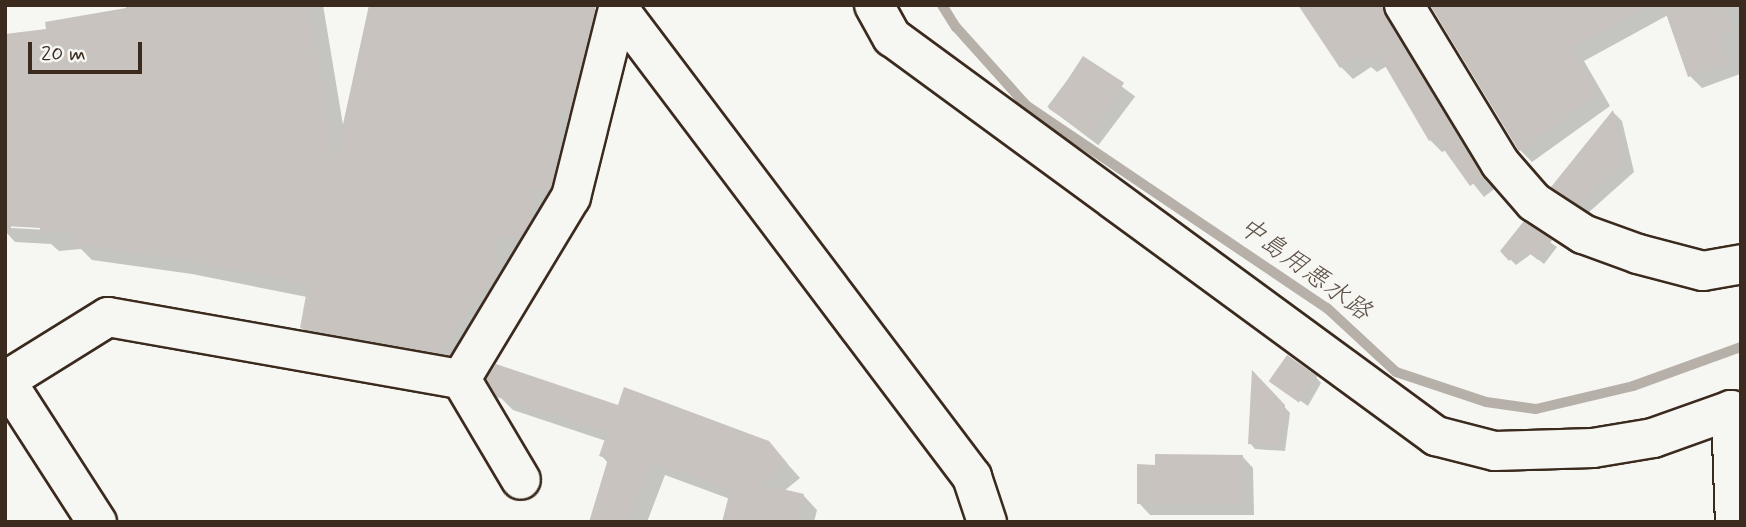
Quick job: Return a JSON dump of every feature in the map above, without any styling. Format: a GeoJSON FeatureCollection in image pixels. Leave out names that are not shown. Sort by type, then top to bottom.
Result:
{"type":"FeatureCollection","features":[{"type":"Feature","properties":{"kind":"street"},"geometry":{"type":"LineString","coordinates":[[874,5],[892,37],[1436,436],[1495,452],[1592,448],[1653,438],[1736,407],[1735,522]]}},
{"type":"Feature","properties":{"kind":"street"},"geometry":{"type":"LineString","coordinates":[[1404,5],[1500,163],[1534,202],[1583,234],[1638,254],[1703,271],[1741,264]]}},
{"type":"Feature","properties":{"kind":"street"},"geometry":{"type":"LineString","coordinates":[[461,379],[571,197],[618,7]]}},
{"type":"Feature","properties":{"kind":"street"},"geometry":{"type":"LineString","coordinates":[[618,7],[972,477],[987,522]]}},
{"type":"Feature","properties":{"kind":"street"},"geometry":{"type":"LineString","coordinates":[[97,522],[6,381],[108,317],[461,379],[521,480]]}},
{"type":"Feature","properties":{"kind":"building"},"geometry":{"type":"Polygon","coordinates":[[[126,5],[310,5],[335,161],[369,5],[596,5],[570,111],[560,110],[558,159],[551,189],[533,190],[532,219],[521,238],[498,236],[496,275],[439,353],[300,328],[308,284],[174,258],[73,244],[72,231],[40,235],[40,228],[5,226],[5,34],[46,29],[45,22],[126,8],[126,5]]]}},
{"type":"Feature","properties":{"kind":"building"},"geometry":{"type":"Polygon","coordinates":[[[1298,5],[1382,5],[1385,16],[1483,177],[1470,186],[1435,137],[1429,141],[1377,52],[1363,61],[1359,55],[1340,68],[1298,5]]]}},
{"type":"Feature","properties":{"kind":"building"},"geometry":{"type":"Polygon","coordinates":[[[1430,5],[1651,5],[1573,48],[1599,93],[1519,151],[1430,5]]]}},
{"type":"Feature","properties":{"kind":"building"},"geometry":{"type":"Polygon","coordinates":[[[1663,5],[1723,5],[1732,30],[1719,35],[1729,62],[1688,77],[1663,5]]]}},
{"type":"Feature","properties":{"kind":"building"},"geometry":{"type":"Polygon","coordinates":[[[1083,56],[1124,83],[1090,136],[1049,109],[1083,56]]]}},
{"type":"Feature","properties":{"kind":"building"},"geometry":{"type":"Polygon","coordinates":[[[1613,110],[1625,163],[1578,205],[1551,187],[1613,110]]]}},
{"type":"Feature","properties":{"kind":"building"},"geometry":{"type":"Polygon","coordinates":[[[1524,221],[1552,240],[1538,260],[1524,249],[1509,261],[1500,251],[1524,221]]]}},
{"type":"Feature","properties":{"kind":"building"},"geometry":{"type":"Polygon","coordinates":[[[1287,355],[1317,376],[1299,402],[1269,381],[1287,355]]]}},
{"type":"Feature","properties":{"kind":"building"},"geometry":{"type":"Polygon","coordinates":[[[496,364],[618,405],[624,387],[769,441],[787,463],[761,484],[804,494],[797,522],[722,522],[730,491],[651,462],[628,522],[589,522],[608,459],[599,456],[607,433],[497,397],[486,379],[496,364]]]}},
{"type":"Feature","properties":{"kind":"building"},"geometry":{"type":"Polygon","coordinates":[[[1252,370],[1285,405],[1280,446],[1248,444],[1252,370]]]}},
{"type":"Feature","properties":{"kind":"building"},"geometry":{"type":"Polygon","coordinates":[[[1155,454],[1243,455],[1243,504],[1137,504],[1137,464],[1155,465],[1155,454]]]}},
{"type":"Feature","properties":{"kind":"waterway","name":"中島用悪水路"},"geometry":{"type":"LineString","coordinates":[[942,5],[956,27],[1027,106],[1327,308],[1396,372],[1486,402],[1536,409],[1633,386],[1741,347]]}}]}
